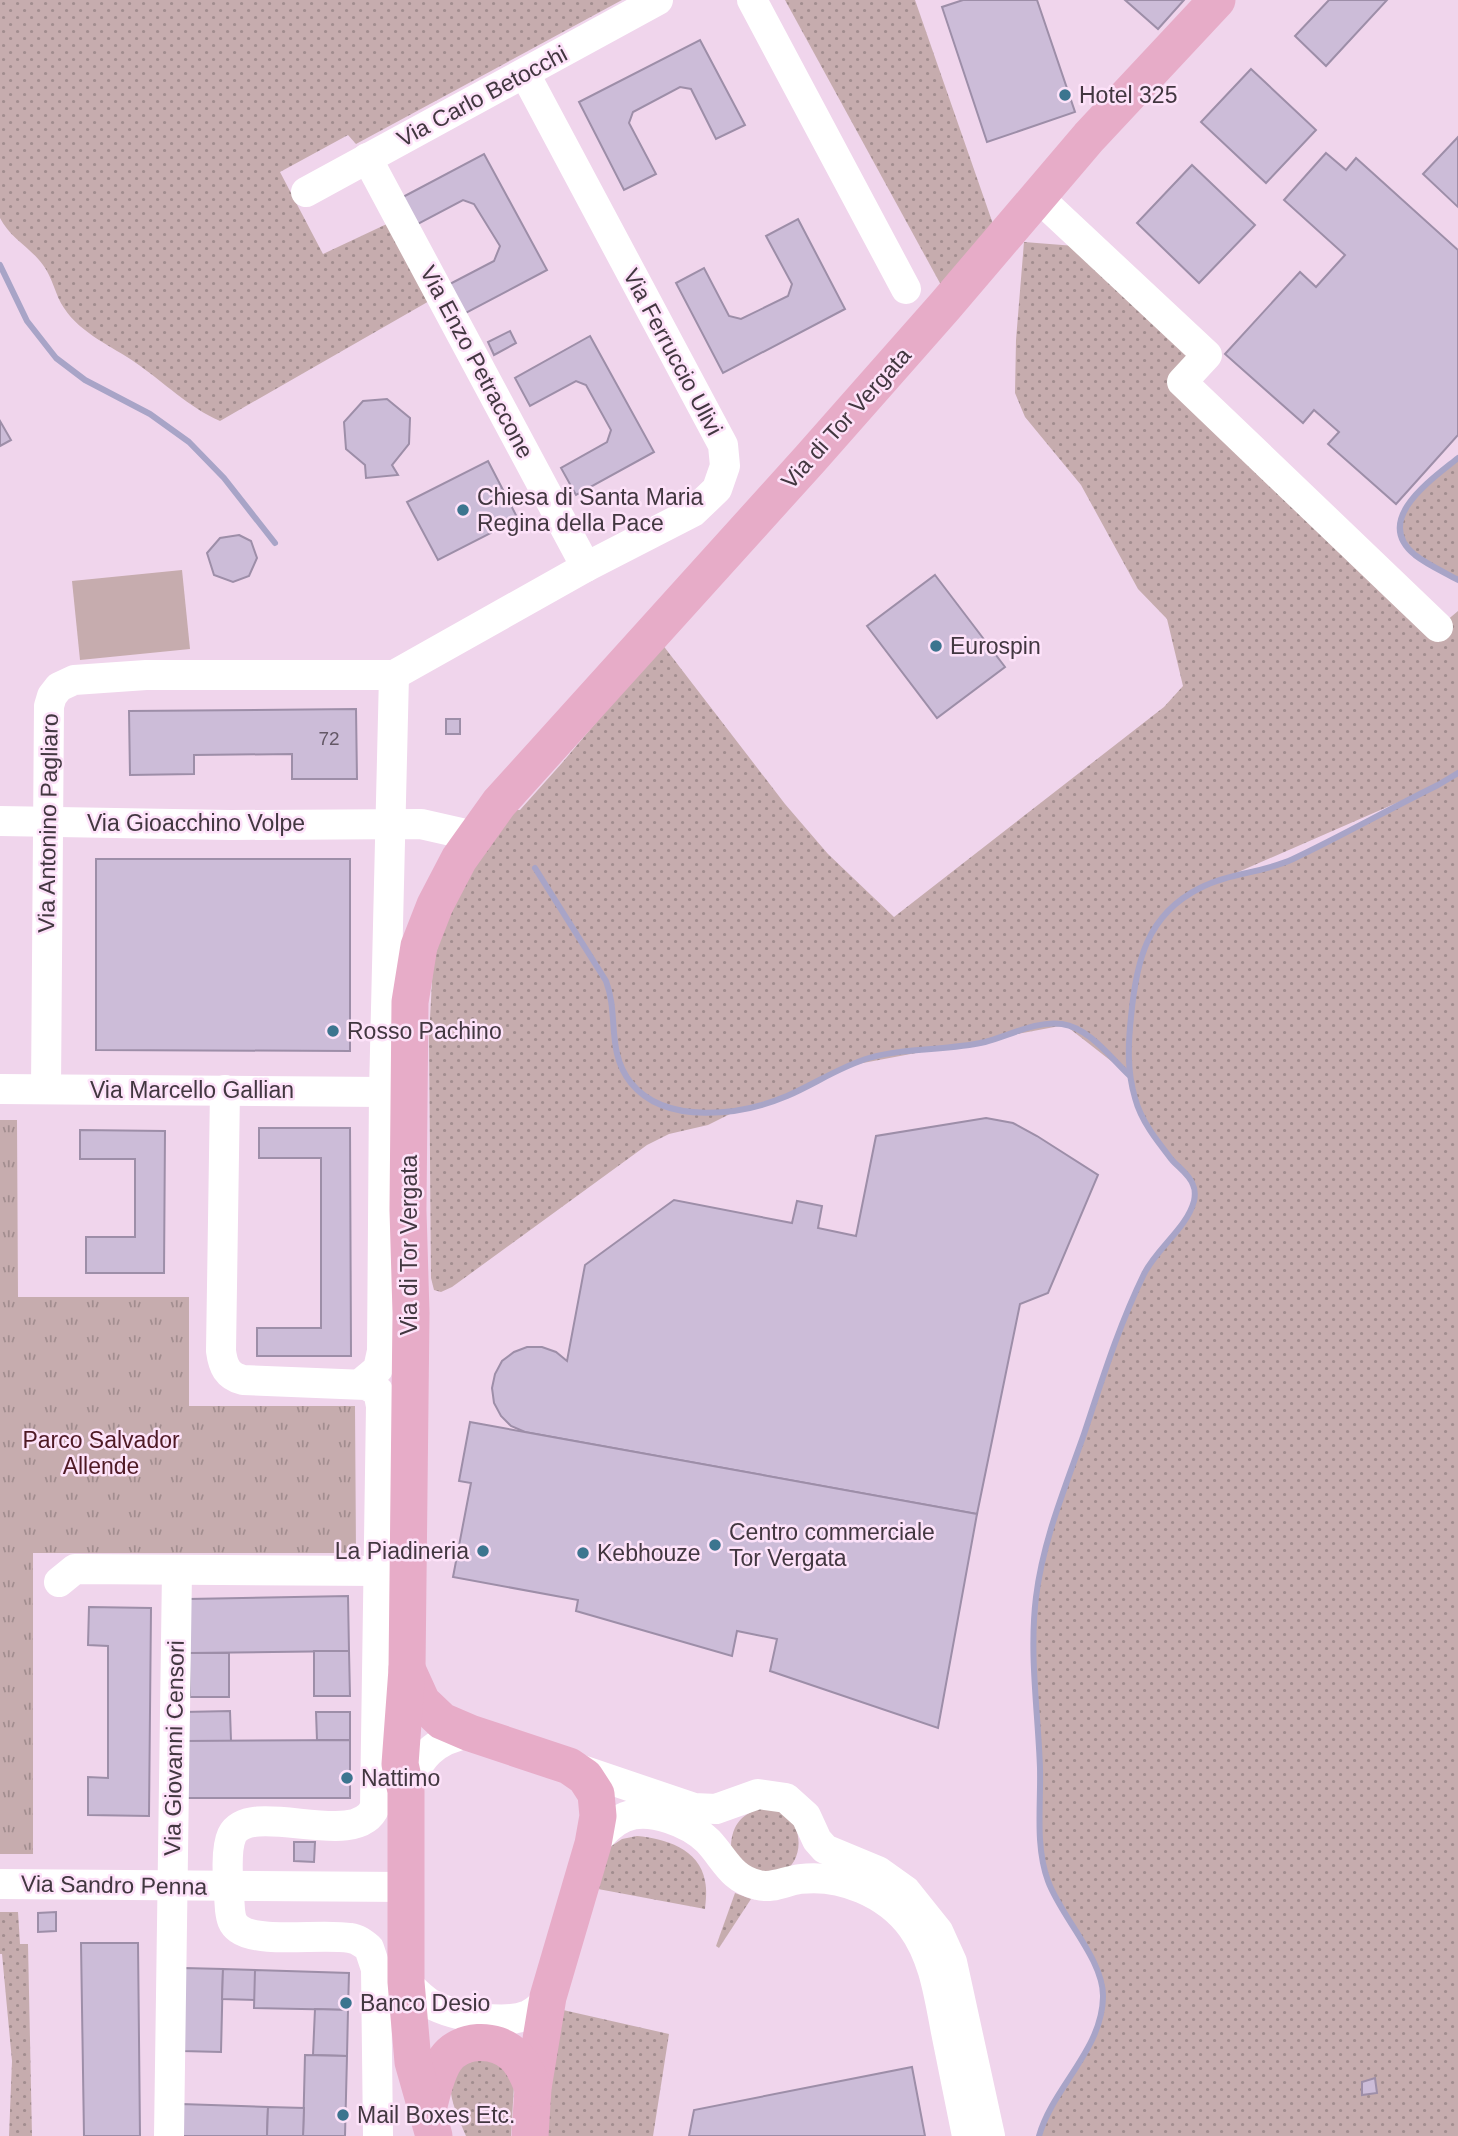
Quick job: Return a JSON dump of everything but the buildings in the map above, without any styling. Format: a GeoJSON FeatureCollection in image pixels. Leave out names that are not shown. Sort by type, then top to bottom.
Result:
{"type":"FeatureCollection","features":[{"type":"Feature","properties":{"kind":"main road","name":"Via di Tor Vergata"},"geometry":{"type":"LineString","coordinates":[[430,2124],[413,2062],[406,1982],[407,1791],[400,1764],[407,1669],[382,1401],[411,1313],[408,1210],[410,1002],[414,966],[423,932],[443,888],[474,836],[499,803],[810,458],[1089,137],[1217,0]]}},
{"type":"Feature","properties":{"kind":"main road","name":"Via di Tor Vergata"},"geometry":{"type":"LineString","coordinates":[[407,1669],[417,1694],[428,1709],[442,1721],[569,1766],[590,1783],[596,1794],[598,1816],[593,1844],[548,1997],[533,2088],[530,2136]]}},
{"type":"Feature","properties":{"kind":"main road"},"geometry":{"type":"LineString","coordinates":[[430,2124],[445,2060],[455,2050],[469,2044],[489,2043],[505,2048],[520,2061],[533,2088]]}},
{"type":"Feature","properties":{"kind":"street","name":"Via Carlo Betocchi"},"geometry":{"type":"LineString","coordinates":[[306,192],[658,0]]}},
{"type":"Feature","properties":{"kind":"street"},"geometry":{"type":"LineString","coordinates":[[752,0],[906,289]]}},
{"type":"Feature","properties":{"kind":"street","name":"Via Ferruccio Ulivi"},"geometry":{"type":"LineString","coordinates":[[394,675],[586,566],[693,512],[717,489],[724,466],[723,445],[525,74]]}},
{"type":"Feature","properties":{"kind":"street","name":"Via Enzo Petraccone"},"geometry":{"type":"LineString","coordinates":[[367,158],[586,566]]}},
{"type":"Feature","properties":{"kind":"street"},"geometry":{"type":"LineString","coordinates":[[1038,197],[1207,355],[1182,382],[1438,627]]}},
{"type":"Feature","properties":{"kind":"street","name":"Via Antonino Pagliaro"},"geometry":{"type":"LineString","coordinates":[[46,1089],[48,706],[55,691],[74,680],[146,675],[394,675]]}},
{"type":"Feature","properties":{"kind":"street","name":"Via di Tor Vergata"},"geometry":{"type":"LineString","coordinates":[[362,1822],[373,1812],[376,1797],[382,1401],[379,1369],[382,1352],[384,1092],[394,675]]}},
{"type":"Feature","properties":{"kind":"street","name":"Via Gioacchino Volpe"},"geometry":{"type":"LineString","coordinates":[[0,821],[231,825],[392,823]]}},
{"type":"Feature","properties":{"kind":"street"},"geometry":{"type":"LineString","coordinates":[[392,823],[421,824],[474,836]]}},
{"type":"Feature","properties":{"kind":"street","name":"Via Marcello Gallian"},"geometry":{"type":"LineString","coordinates":[[0,1089],[384,1092]]}},
{"type":"Feature","properties":{"kind":"street"},"geometry":{"type":"LineString","coordinates":[[225,1090],[222,1362],[231,1376],[243,1380],[382,1401]]}},
{"type":"Feature","properties":{"kind":"street"},"geometry":{"type":"LineString","coordinates":[[59,1582],[75,1569],[380,1571]]}},
{"type":"Feature","properties":{"kind":"street","name":"Via Giovanni Censori"},"geometry":{"type":"LineString","coordinates":[[169,2136],[177,1571]]}},
{"type":"Feature","properties":{"kind":"street","name":"Via di Tor Vergata"},"geometry":{"type":"LineString","coordinates":[[407,1791],[414,1770],[433,1748],[457,1736],[470,1733]]}},
{"type":"Feature","properties":{"kind":"street"},"geometry":{"type":"LineString","coordinates":[[569,1766],[701,1809],[723,1807],[758,1794],[786,1798],[800,1809],[815,1832],[818,1842],[825,1849],[869,1867],[896,1884],[914,1900],[938,1931],[955,1972],[990,2136]]}},
{"type":"Feature","properties":{"kind":"street"},"geometry":{"type":"LineString","coordinates":[[593,1844],[612,1824],[623,1818],[656,1816],[687,1826],[702,1836],[714,1847],[723,1863],[745,1880],[766,1886],[789,1880],[824,1878],[851,1884],[884,1901],[902,1915],[928,1954],[935,1976],[967,2136]]}},
{"type":"Feature","properties":{"kind":"street","name":"Via Sandro Penna"},"geometry":{"type":"LineString","coordinates":[[362,1822],[344,1825],[245,1823],[237,1828],[229,1844],[229,1886],[232,1920],[235,1926],[245,1933],[264,1936],[351,1938],[363,1943],[372,1953],[376,1969],[378,2136]]}},
{"type":"Feature","properties":{"kind":"street"},"geometry":{"type":"LineString","coordinates":[[789,1880],[805,1866],[814,1845],[815,1832]]}},
{"type":"Feature","properties":{"kind":"street","name":"Via Sandro Penna"},"geometry":{"type":"LineString","coordinates":[[0,1884],[406,1887]]}},
{"type":"Feature","properties":{"kind":"street"},"geometry":{"type":"LineString","coordinates":[[406,1982],[434,2006],[492,2019],[506,2020],[528,2015],[539,2009],[548,1997]]}},
{"type":"Feature","properties":{"kind":"green space"},"geometry":{"type":"Polygon","coordinates":[[[0,0],[622,0],[356,144],[348,135],[280,172],[323,254],[391,222],[431,300],[220,421],[187,402],[136,363],[79,325],[61,303],[43,265],[9,231],[0,218],[0,0]]]}},
{"type":"Feature","properties":{"kind":"green space"},"geometry":{"type":"Polygon","coordinates":[[[785,0],[915,0],[993,224],[941,285],[785,0]]]}},
{"type":"Feature","properties":{"kind":"green space"},"geometry":{"type":"Polygon","coordinates":[[[1024,242],[1075,246],[1207,355],[1183,381],[1439,627],[1458,611],[1458,771],[1454,775],[1458,773],[1458,2136],[1039,2136],[1050,2108],[1095,2032],[1104,1997],[1102,1982],[1094,1963],[1057,1901],[1042,1861],[1040,1763],[1033,1653],[1038,1584],[1055,1516],[1121,1328],[1146,1269],[1159,1249],[1187,1218],[1195,1195],[1193,1183],[1166,1152],[1143,1119],[1129,1075],[1065,1025],[847,1066],[788,1095],[742,1108],[708,1125],[669,1134],[647,1145],[452,1287],[441,1292],[434,1290],[431,1278],[429,1038],[433,962],[444,927],[471,873],[512,810],[520,810],[662,644],[785,804],[828,854],[894,917],[1164,707],[1183,686],[1167,619],[1138,589],[1081,485],[1025,417],[1015,393],[1016,340],[1024,242]],[[1440,784],[1220,880],[1258,872],[1293,859],[1440,784]]]}},
{"type":"Feature","properties":{"kind":"green space"},"geometry":{"type":"Polygon","coordinates":[[[1458,458],[1458,580],[1415,555],[1403,542],[1400,528],[1410,502],[1421,489],[1458,458]]]}},
{"type":"Feature","properties":{"kind":"green space"},"geometry":{"type":"Polygon","coordinates":[[[182,570],[190,649],[80,660],[72,581],[182,570]]]}},
{"type":"Feature","properties":{"kind":"green space","name":"Parco Salvador Allende"},"geometry":{"type":"Polygon","coordinates":[[[0,1120],[17,1120],[18,1297],[189,1297],[189,1406],[355,1406],[356,1553],[33,1553],[33,1854],[0,1854],[0,1120]]]}},
{"type":"Feature","properties":{"kind":"green space"},"geometry":{"type":"Polygon","coordinates":[[[764,1808],[786,1815],[792,1821],[798,1837],[794,1862],[778,1874],[747,1872],[731,1846],[736,1825],[740,1820],[764,1808]]]}},
{"type":"Feature","properties":{"kind":"green space"},"geometry":{"type":"Polygon","coordinates":[[[637,1836],[658,1839],[679,1847],[696,1861],[705,1881],[705,1909],[598,1889],[610,1847],[622,1839],[637,1836]]]}},
{"type":"Feature","properties":{"kind":"green space"},"geometry":{"type":"Polygon","coordinates":[[[735,1893],[751,1899],[719,1948],[716,1946],[735,1893]]]}},
{"type":"Feature","properties":{"kind":"green space"},"geometry":{"type":"Polygon","coordinates":[[[0,1912],[18,1912],[20,1944],[28,1944],[32,2136],[9,2136],[12,2061],[0,1954],[0,1912]]]}},
{"type":"Feature","properties":{"kind":"green space"},"geometry":{"type":"Polygon","coordinates":[[[563,2010],[669,2034],[653,2136],[541,2136],[563,2010]]]}},
{"type":"Feature","properties":{"kind":"green space"},"geometry":{"type":"Polygon","coordinates":[[[487,2058],[505,2067],[514,2085],[511,2136],[466,2136],[455,2110],[451,2087],[453,2077],[470,2062],[487,2058]]]}},
{"type":"Feature","properties":{"kind":"waterway"},"geometry":{"type":"LineString","coordinates":[[0,265],[27,321],[56,358],[85,380],[150,414],[189,442],[224,478],[275,543]]}},
{"type":"Feature","properties":{"kind":"waterway"},"geometry":{"type":"LineString","coordinates":[[1458,458],[1421,489],[1410,502],[1400,528],[1403,542],[1415,555],[1458,580]]}},
{"type":"Feature","properties":{"kind":"waterway"},"geometry":{"type":"LineString","coordinates":[[1039,2136],[1055,2101],[1095,2034],[1103,1997],[1097,1968],[1054,1895],[1041,1854],[1040,1768],[1033,1640],[1039,1576],[1056,1514],[1127,1313],[1144,1274],[1185,1220],[1195,1197],[1189,1178],[1145,1123],[1132,1088],[1129,1038],[1133,997],[1141,960],[1147,942],[1167,912],[1200,888],[1293,859],[1458,773]]}},
{"type":"Feature","properties":{"kind":"waterway"},"geometry":{"type":"LineString","coordinates":[[535,868],[606,981],[618,1059],[623,1071],[646,1097],[664,1106],[705,1113],[749,1108],[787,1096],[869,1058],[898,1052],[971,1045],[1033,1026],[1053,1023],[1072,1027],[1090,1037],[1129,1075]]}},
{"type":"Feature","properties":{"kind":"place","name":"Hotel 325"},"geometry":{"type":"Point","coordinates":[1065,95]}},
{"type":"Feature","properties":{"kind":"place","name":"Chiesa di Santa Maria Regina della Pace"},"geometry":{"type":"Point","coordinates":[463,510]}},
{"type":"Feature","properties":{"kind":"place","name":"Eurospin"},"geometry":{"type":"Point","coordinates":[936,646]}},
{"type":"Feature","properties":{"kind":"place","name":"Rosso Pachino"},"geometry":{"type":"Point","coordinates":[333,1031]}},
{"type":"Feature","properties":{"kind":"place","name":"Centro commerciale Tor Vergata"},"geometry":{"type":"Point","coordinates":[715,1545]}},
{"type":"Feature","properties":{"kind":"place","name":"La Piadineria"},"geometry":{"type":"Point","coordinates":[483,1551]}},
{"type":"Feature","properties":{"kind":"place","name":"Kebhouze"},"geometry":{"type":"Point","coordinates":[583,1553]}},
{"type":"Feature","properties":{"kind":"place","name":"Nattimo"},"geometry":{"type":"Point","coordinates":[347,1778]}},
{"type":"Feature","properties":{"kind":"place","name":"Banco Desio"},"geometry":{"type":"Point","coordinates":[346,2003]}},
{"type":"Feature","properties":{"kind":"place","name":"Mail Boxes Etc."},"geometry":{"type":"Point","coordinates":[343,2115]}}]}
